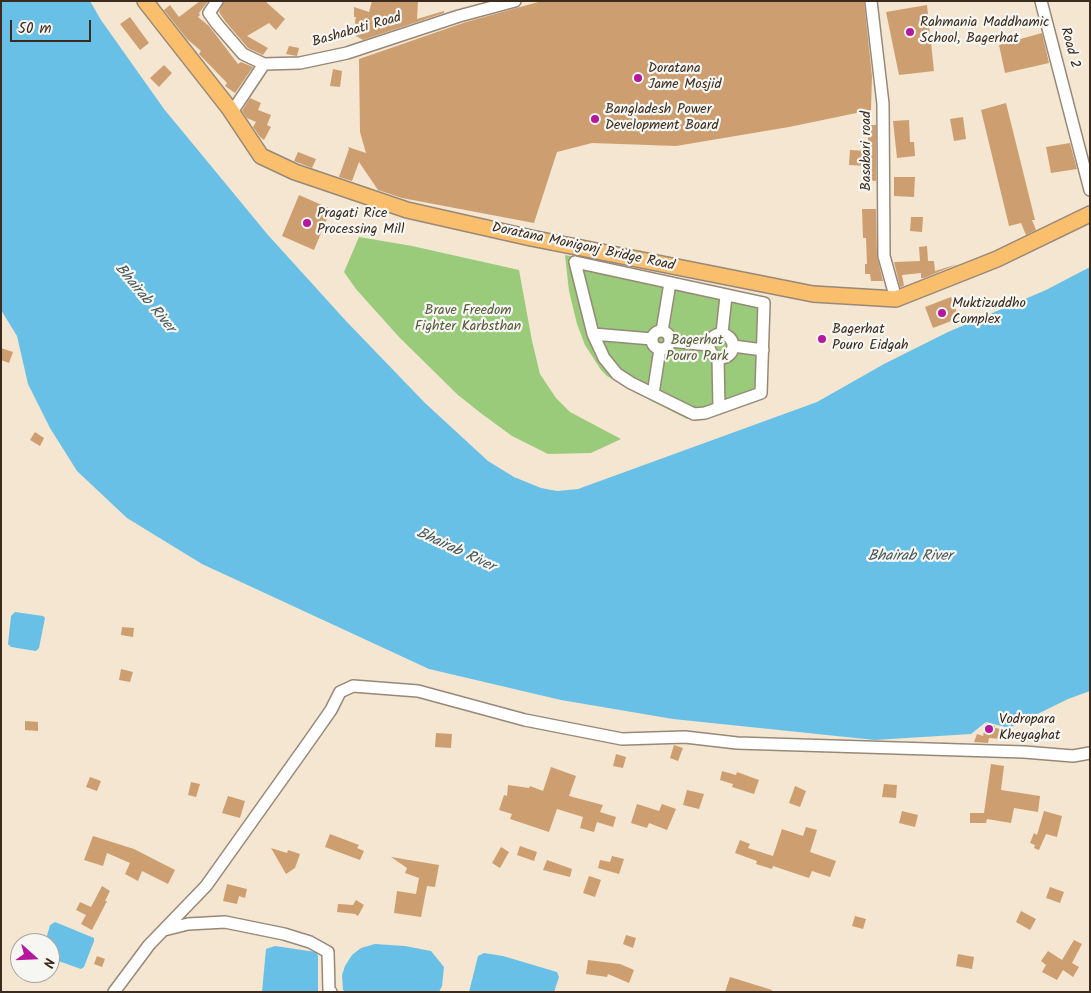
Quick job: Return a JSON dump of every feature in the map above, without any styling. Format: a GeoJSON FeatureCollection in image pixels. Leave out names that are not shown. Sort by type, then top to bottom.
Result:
{"type":"FeatureCollection","features":[{"type":"Feature","properties":{"kind":"main road","name":"Doratana Monigonj Bridge Road"},"geometry":{"type":"LineString","coordinates":[[145,1],[232,112],[261,156],[295,172],[407,210],[531,238],[813,294],[896,299],[997,259],[1090,214]]}},
{"type":"Feature","properties":{"kind":"street","name":"Bashabati Road"},"geometry":{"type":"LineString","coordinates":[[217,1],[210,13],[217,24],[243,54],[264,64],[300,63],[347,53],[459,16],[515,1]]}},
{"type":"Feature","properties":{"kind":"street","name":"Basabari road"},"geometry":{"type":"LineString","coordinates":[[871,1],[883,104],[884,256],[896,299]]}},
{"type":"Feature","properties":{"kind":"street","name":"Road 2"},"geometry":{"type":"LineString","coordinates":[[1041,1],[1090,190]]}},
{"type":"Feature","properties":{"kind":"street"},"geometry":{"type":"LineString","coordinates":[[232,112],[264,64]]}},
{"type":"Feature","properties":{"kind":"street"},"geometry":{"type":"LineString","coordinates":[[575,262],[670,283],[764,303],[761,393],[719,408],[694,414],[617,374],[604,358],[593,334],[575,262]]}},
{"type":"Feature","properties":{"kind":"street"},"geometry":{"type":"LineString","coordinates":[[662,331],[670,283]]}},
{"type":"Feature","properties":{"kind":"street"},"geometry":{"type":"LineString","coordinates":[[722,333],[726,296]]}},
{"type":"Feature","properties":{"kind":"street"},"geometry":{"type":"LineString","coordinates":[[662,331],[669,334],[670,341],[667,347],[660,349],[654,346],[652,339],[656,332],[662,331]]}},
{"type":"Feature","properties":{"kind":"street"},"geometry":{"type":"LineString","coordinates":[[722,333],[731,338],[733,346],[730,354],[718,358],[711,353],[708,345],[712,337],[722,333]]}},
{"type":"Feature","properties":{"kind":"street"},"geometry":{"type":"LineString","coordinates":[[593,334],[652,339]]}},
{"type":"Feature","properties":{"kind":"street"},"geometry":{"type":"LineString","coordinates":[[670,341],[708,345]]}},
{"type":"Feature","properties":{"kind":"street"},"geometry":{"type":"LineString","coordinates":[[733,346],[763,350]]}},
{"type":"Feature","properties":{"kind":"street"},"geometry":{"type":"LineString","coordinates":[[653,394],[660,349]]}},
{"type":"Feature","properties":{"kind":"street"},"geometry":{"type":"LineString","coordinates":[[718,358],[719,408]]}},
{"type":"Feature","properties":{"kind":"street"},"geometry":{"type":"LineString","coordinates":[[114,992],[149,945],[206,886],[310,740],[340,692],[353,686],[418,691],[472,704],[525,720],[622,739],[685,737],[737,743],[1014,751],[1073,756],[1090,753]]}},
{"type":"Feature","properties":{"kind":"street"},"geometry":{"type":"LineString","coordinates":[[163,930],[188,924],[225,922],[284,934],[310,942],[328,952],[329,991],[331,992]]}},
{"type":"Feature","properties":{"kind":"green space","name":"Brave Freedom Fighter Karbsthan"},"geometry":{"type":"Polygon","coordinates":[[[359,237],[412,246],[519,270],[540,374],[556,398],[570,412],[621,439],[591,453],[548,454],[512,436],[482,414],[458,395],[399,337],[356,289],[344,272],[359,237]]]}},
{"type":"Feature","properties":{"kind":"green space","name":"Bagerhat Pouro Park"},"geometry":{"type":"Polygon","coordinates":[[[565,255],[769,298],[765,395],[687,419],[607,376],[585,345],[577,324],[569,291],[565,255]]]}},
{"type":"Feature","properties":{"kind":"water","name":"Bhairab River"},"geometry":{"type":"Polygon","coordinates":[[[1,1],[90,1],[101,20],[164,109],[268,235],[346,321],[425,403],[488,461],[514,477],[541,488],[557,491],[578,489],[817,402],[884,364],[948,332],[1046,290],[1090,267],[1090,691],[1068,699],[1009,728],[986,722],[971,734],[875,740],[673,719],[561,700],[429,669],[202,564],[127,518],[77,471],[50,428],[28,384],[17,336],[1,310],[1,1]]]}},
{"type":"Feature","properties":{"kind":"water"},"geometry":{"type":"Polygon","coordinates":[[[15,612],[43,616],[45,618],[39,648],[36,651],[11,647],[8,644],[11,616],[15,612]]]}},
{"type":"Feature","properties":{"kind":"water"},"geometry":{"type":"Polygon","coordinates":[[[55,922],[94,938],[84,967],[81,969],[60,962],[60,933],[48,933],[50,925],[55,922]]]}},
{"type":"Feature","properties":{"kind":"water"},"geometry":{"type":"Polygon","coordinates":[[[375,944],[405,946],[431,951],[444,967],[442,986],[439,992],[346,992],[343,990],[342,975],[352,955],[361,948],[375,944]]]}},
{"type":"Feature","properties":{"kind":"water"},"geometry":{"type":"Polygon","coordinates":[[[275,946],[316,952],[318,956],[318,992],[262,992],[266,949],[275,946]]]}},
{"type":"Feature","properties":{"kind":"water"},"geometry":{"type":"Polygon","coordinates":[[[484,953],[503,956],[557,972],[559,977],[554,992],[469,992],[478,956],[484,953]]]}},
{"type":"Feature","properties":{"kind":"building"},"geometry":{"type":"Polygon","coordinates":[[[200,1],[208,1],[198,17],[209,26],[238,64],[241,62],[253,67],[235,93],[225,86],[227,83],[199,54],[201,51],[187,39],[164,10],[170,5],[179,17],[200,1]]]}},
{"type":"Feature","properties":{"kind":"building"},"geometry":{"type":"Polygon","coordinates":[[[224,1],[265,1],[285,19],[276,30],[269,23],[247,36],[268,48],[263,55],[248,48],[225,21],[219,12],[224,1]]]}},
{"type":"Feature","properties":{"kind":"building"},"geometry":{"type":"Polygon","coordinates":[[[372,1],[418,1],[417,19],[444,11],[444,13],[363,40],[356,36],[354,7],[369,12],[372,1]]]}},
{"type":"Feature","properties":{"kind":"building","name":"Bangladesh Power Development Board"},"geometry":{"type":"Polygon","coordinates":[[[542,1],[864,1],[872,76],[871,110],[789,127],[676,146],[592,143],[557,152],[534,223],[402,198],[378,190],[359,162],[352,181],[339,177],[349,149],[348,147],[366,153],[360,132],[359,59],[466,22],[542,1]]]}},
{"type":"Feature","properties":{"kind":"building"},"geometry":{"type":"Polygon","coordinates":[[[927,5],[934,71],[899,75],[886,12],[927,5]]]}},
{"type":"Feature","properties":{"kind":"building"},"geometry":{"type":"Polygon","coordinates":[[[130,17],[149,43],[140,50],[120,24],[130,17]]]}},
{"type":"Feature","properties":{"kind":"building"},"geometry":{"type":"Polygon","coordinates":[[[1042,33],[1049,63],[1005,73],[999,45],[1042,33]]]}},
{"type":"Feature","properties":{"kind":"building"},"geometry":{"type":"Polygon","coordinates":[[[289,46],[299,48],[297,56],[286,54],[289,46]]]}},
{"type":"Feature","properties":{"kind":"building"},"geometry":{"type":"Polygon","coordinates":[[[164,65],[172,73],[159,87],[150,78],[164,65]]]}},
{"type":"Feature","properties":{"kind":"building"},"geometry":{"type":"Polygon","coordinates":[[[333,69],[342,71],[340,87],[330,86],[333,69]]]}},
{"type":"Feature","properties":{"kind":"building"},"geometry":{"type":"Polygon","coordinates":[[[250,98],[261,103],[258,110],[271,115],[267,125],[271,127],[264,140],[253,127],[256,122],[247,118],[242,111],[250,98]]]}},
{"type":"Feature","properties":{"kind":"building"},"geometry":{"type":"Polygon","coordinates":[[[1006,103],[1035,220],[1032,220],[1036,230],[1026,235],[1021,223],[1009,226],[981,110],[1006,103]]]}},
{"type":"Feature","properties":{"kind":"building"},"geometry":{"type":"Polygon","coordinates":[[[963,117],[966,139],[954,141],[950,119],[963,117]]]}},
{"type":"Feature","properties":{"kind":"building"},"geometry":{"type":"Polygon","coordinates":[[[909,120],[910,142],[914,142],[915,156],[897,158],[893,121],[909,120]]]}},
{"type":"Feature","properties":{"kind":"building"},"geometry":{"type":"Polygon","coordinates":[[[868,125],[876,125],[876,181],[864,180],[865,166],[849,165],[850,150],[868,151],[868,125]]]}},
{"type":"Feature","properties":{"kind":"building"},"geometry":{"type":"Polygon","coordinates":[[[1070,143],[1077,169],[1051,173],[1046,147],[1070,143]]]}},
{"type":"Feature","properties":{"kind":"building"},"geometry":{"type":"Polygon","coordinates":[[[298,152],[316,159],[312,168],[294,161],[298,152]]]}},
{"type":"Feature","properties":{"kind":"building"},"geometry":{"type":"Polygon","coordinates":[[[894,177],[915,177],[914,197],[894,196],[894,177]]]}},
{"type":"Feature","properties":{"kind":"building","name":"Pragati Rice Processing Mill"},"geometry":{"type":"Polygon","coordinates":[[[299,195],[331,209],[314,250],[282,236],[299,195]]]}},
{"type":"Feature","properties":{"kind":"building"},"geometry":{"type":"Polygon","coordinates":[[[862,209],[876,209],[877,256],[883,281],[871,281],[870,274],[865,274],[865,264],[867,264],[866,238],[863,238],[862,209]]]}},
{"type":"Feature","properties":{"kind":"building"},"geometry":{"type":"Polygon","coordinates":[[[911,217],[923,217],[922,232],[910,231],[911,217]]]}},
{"type":"Feature","properties":{"kind":"building"},"geometry":{"type":"Polygon","coordinates":[[[927,246],[928,261],[934,261],[935,271],[958,264],[924,278],[921,278],[921,273],[902,275],[904,286],[900,287],[894,262],[920,261],[919,247],[927,246]]]}},
{"type":"Feature","properties":{"kind":"building","name":"Muktizuddho Complex"},"geometry":{"type":"Polygon","coordinates":[[[951,297],[959,318],[933,328],[925,307],[951,297]]]}},
{"type":"Feature","properties":{"kind":"building"},"geometry":{"type":"Polygon","coordinates":[[[1,348],[13,352],[9,363],[1,360],[1,348]]]}},
{"type":"Feature","properties":{"kind":"building"},"geometry":{"type":"Polygon","coordinates":[[[35,432],[44,438],[40,446],[30,440],[35,432]]]}},
{"type":"Feature","properties":{"kind":"building"},"geometry":{"type":"Polygon","coordinates":[[[122,627],[134,628],[133,637],[121,635],[122,627]]]}},
{"type":"Feature","properties":{"kind":"building"},"geometry":{"type":"Polygon","coordinates":[[[121,669],[133,672],[130,682],[119,680],[121,669]]]}},
{"type":"Feature","properties":{"kind":"building"},"geometry":{"type":"Polygon","coordinates":[[[25,721],[38,722],[38,731],[25,730],[25,721]]]}},
{"type":"Feature","properties":{"kind":"building"},"geometry":{"type":"Polygon","coordinates":[[[986,723],[995,726],[995,728],[1002,729],[1001,739],[989,738],[988,743],[974,742],[977,734],[983,736],[986,723]]]}},
{"type":"Feature","properties":{"kind":"building"},"geometry":{"type":"Polygon","coordinates":[[[436,733],[452,734],[451,748],[435,747],[436,733]]]}},
{"type":"Feature","properties":{"kind":"building"},"geometry":{"type":"Polygon","coordinates":[[[674,745],[683,748],[678,761],[670,758],[674,745]]]}},
{"type":"Feature","properties":{"kind":"building"},"geometry":{"type":"Polygon","coordinates":[[[616,754],[626,757],[623,768],[613,766],[616,754]]]}},
{"type":"Feature","properties":{"kind":"building"},"geometry":{"type":"Polygon","coordinates":[[[991,764],[1004,766],[1001,790],[1040,796],[1038,812],[1014,808],[1011,823],[987,819],[986,823],[970,823],[970,813],[984,813],[991,764]]]}},
{"type":"Feature","properties":{"kind":"building"},"geometry":{"type":"Polygon","coordinates":[[[551,767],[576,776],[569,796],[603,805],[600,812],[616,817],[613,827],[597,822],[594,832],[580,828],[583,817],[557,809],[549,832],[510,819],[512,814],[499,810],[504,795],[507,796],[508,785],[529,788],[530,786],[543,791],[551,767]]]}},
{"type":"Feature","properties":{"kind":"building"},"geometry":{"type":"Polygon","coordinates":[[[722,771],[736,775],[737,772],[759,780],[754,794],[732,787],[733,784],[720,780],[722,771]]]}},
{"type":"Feature","properties":{"kind":"building"},"geometry":{"type":"Polygon","coordinates":[[[90,777],[101,781],[97,791],[86,787],[90,777]]]}},
{"type":"Feature","properties":{"kind":"building"},"geometry":{"type":"Polygon","coordinates":[[[191,782],[200,784],[196,797],[188,795],[191,782]]]}},
{"type":"Feature","properties":{"kind":"building"},"geometry":{"type":"Polygon","coordinates":[[[884,784],[897,785],[896,798],[882,797],[884,784]]]}},
{"type":"Feature","properties":{"kind":"building"},"geometry":{"type":"Polygon","coordinates":[[[795,786],[806,791],[800,807],[789,803],[795,786]]]}},
{"type":"Feature","properties":{"kind":"building"},"geometry":{"type":"Polygon","coordinates":[[[687,790],[704,794],[699,809],[683,805],[687,790]]]}},
{"type":"Feature","properties":{"kind":"building"},"geometry":{"type":"Polygon","coordinates":[[[228,796],[245,801],[240,818],[222,813],[228,796]]]}},
{"type":"Feature","properties":{"kind":"building"},"geometry":{"type":"Polygon","coordinates":[[[637,804],[659,811],[662,804],[676,809],[667,830],[649,823],[647,828],[631,823],[637,804]]]}},
{"type":"Feature","properties":{"kind":"building"},"geometry":{"type":"Polygon","coordinates":[[[902,811],[918,815],[915,827],[899,823],[902,811]]]}},
{"type":"Feature","properties":{"kind":"building"},"geometry":{"type":"Polygon","coordinates":[[[1044,811],[1062,816],[1057,837],[1046,834],[1039,850],[1030,843],[1034,833],[1037,835],[1044,811]]]}},
{"type":"Feature","properties":{"kind":"building"},"geometry":{"type":"Polygon","coordinates":[[[806,827],[817,830],[810,852],[836,861],[830,877],[812,871],[809,878],[773,866],[772,869],[756,864],[757,861],[735,853],[740,840],[750,844],[748,848],[773,856],[782,829],[803,836],[806,827]]]}},
{"type":"Feature","properties":{"kind":"building"},"geometry":{"type":"Polygon","coordinates":[[[330,834],[359,845],[357,848],[364,851],[360,860],[325,847],[330,834]]]}},
{"type":"Feature","properties":{"kind":"building"},"geometry":{"type":"Polygon","coordinates":[[[93,836],[134,849],[175,870],[168,884],[142,871],[138,881],[125,874],[130,863],[107,853],[103,866],[84,860],[93,836]]]}},
{"type":"Feature","properties":{"kind":"building"},"geometry":{"type":"Polygon","coordinates":[[[520,846],[537,852],[534,861],[517,855],[520,846]]]}},
{"type":"Feature","properties":{"kind":"building"},"geometry":{"type":"Polygon","coordinates":[[[501,847],[509,852],[500,868],[492,863],[501,847]]]}},
{"type":"Feature","properties":{"kind":"building"},"geometry":{"type":"Polygon","coordinates":[[[271,848],[287,853],[288,850],[300,854],[295,868],[286,874],[271,848]]]}},
{"type":"Feature","properties":{"kind":"building"},"geometry":{"type":"Polygon","coordinates":[[[612,856],[624,859],[619,874],[598,868],[600,860],[610,862],[612,856]]]}},
{"type":"Feature","properties":{"kind":"building"},"geometry":{"type":"Polygon","coordinates":[[[391,857],[439,865],[435,887],[427,886],[421,917],[394,913],[397,891],[416,894],[419,878],[405,873],[407,868],[391,857]]]}},
{"type":"Feature","properties":{"kind":"building"},"geometry":{"type":"Polygon","coordinates":[[[547,860],[572,869],[570,877],[543,870],[547,860]]]}},
{"type":"Feature","properties":{"kind":"building"},"geometry":{"type":"Polygon","coordinates":[[[589,876],[601,880],[595,897],[583,893],[589,876]]]}},
{"type":"Feature","properties":{"kind":"building"},"geometry":{"type":"Polygon","coordinates":[[[227,884],[247,889],[245,898],[239,896],[237,904],[223,901],[227,884]]]}},
{"type":"Feature","properties":{"kind":"building"},"geometry":{"type":"Polygon","coordinates":[[[102,886],[110,891],[92,930],[81,924],[86,915],[76,910],[80,902],[91,907],[102,886]]]}},
{"type":"Feature","properties":{"kind":"building"},"geometry":{"type":"Polygon","coordinates":[[[1050,887],[1064,892],[1060,903],[1046,898],[1050,887]]]}},
{"type":"Feature","properties":{"kind":"building"},"geometry":{"type":"Polygon","coordinates":[[[356,900],[364,905],[358,916],[337,912],[338,904],[353,905],[356,900]]]}},
{"type":"Feature","properties":{"kind":"building"},"geometry":{"type":"Polygon","coordinates":[[[1021,911],[1036,919],[1030,930],[1016,922],[1021,911]]]}},
{"type":"Feature","properties":{"kind":"building"},"geometry":{"type":"Polygon","coordinates":[[[855,916],[866,919],[863,929],[852,926],[855,916]]]}},
{"type":"Feature","properties":{"kind":"building"},"geometry":{"type":"Polygon","coordinates":[[[626,935],[636,938],[633,948],[623,944],[626,935]]]}},
{"type":"Feature","properties":{"kind":"building"},"geometry":{"type":"Polygon","coordinates":[[[1074,940],[1082,944],[1072,963],[1079,967],[1073,977],[1063,970],[1057,980],[1042,972],[1046,965],[1041,961],[1048,951],[1062,960],[1074,940]]]}},
{"type":"Feature","properties":{"kind":"building"},"geometry":{"type":"Polygon","coordinates":[[[958,954],[974,957],[972,969],[956,966],[958,954]]]}},
{"type":"Feature","properties":{"kind":"building"},"geometry":{"type":"Polygon","coordinates":[[[97,956],[105,959],[102,967],[94,964],[97,956]]]}},
{"type":"Feature","properties":{"kind":"building"},"geometry":{"type":"Polygon","coordinates":[[[588,960],[620,964],[634,970],[629,983],[608,974],[607,977],[586,974],[588,960]]]}},
{"type":"Feature","properties":{"kind":"building"},"geometry":{"type":"Polygon","coordinates":[[[730,977],[772,990],[771,992],[725,992],[730,977]]]}},
{"type":"Feature","properties":{"kind":"place","name":"Rahmania Maddhamic School, Bagerhat"},"geometry":{"type":"Point","coordinates":[910,32]}},
{"type":"Feature","properties":{"kind":"place","name":"Doratana Jame Mosjid"},"geometry":{"type":"Point","coordinates":[638,78]}},
{"type":"Feature","properties":{"kind":"place","name":"Bangladesh Power Development Board"},"geometry":{"type":"Point","coordinates":[595,119]}},
{"type":"Feature","properties":{"kind":"place","name":"Pragati Rice Processing Mill"},"geometry":{"type":"Point","coordinates":[307,223]}},
{"type":"Feature","properties":{"kind":"place","name":"Muktizuddho Complex"},"geometry":{"type":"Point","coordinates":[942,313]}},
{"type":"Feature","properties":{"kind":"place","name":"Bagerhat Pouro Eidgah"},"geometry":{"type":"Point","coordinates":[822,339]}},
{"type":"Feature","properties":{"kind":"place","name":"Vodropara Kheyaghat"},"geometry":{"type":"Point","coordinates":[989,729]}}]}
